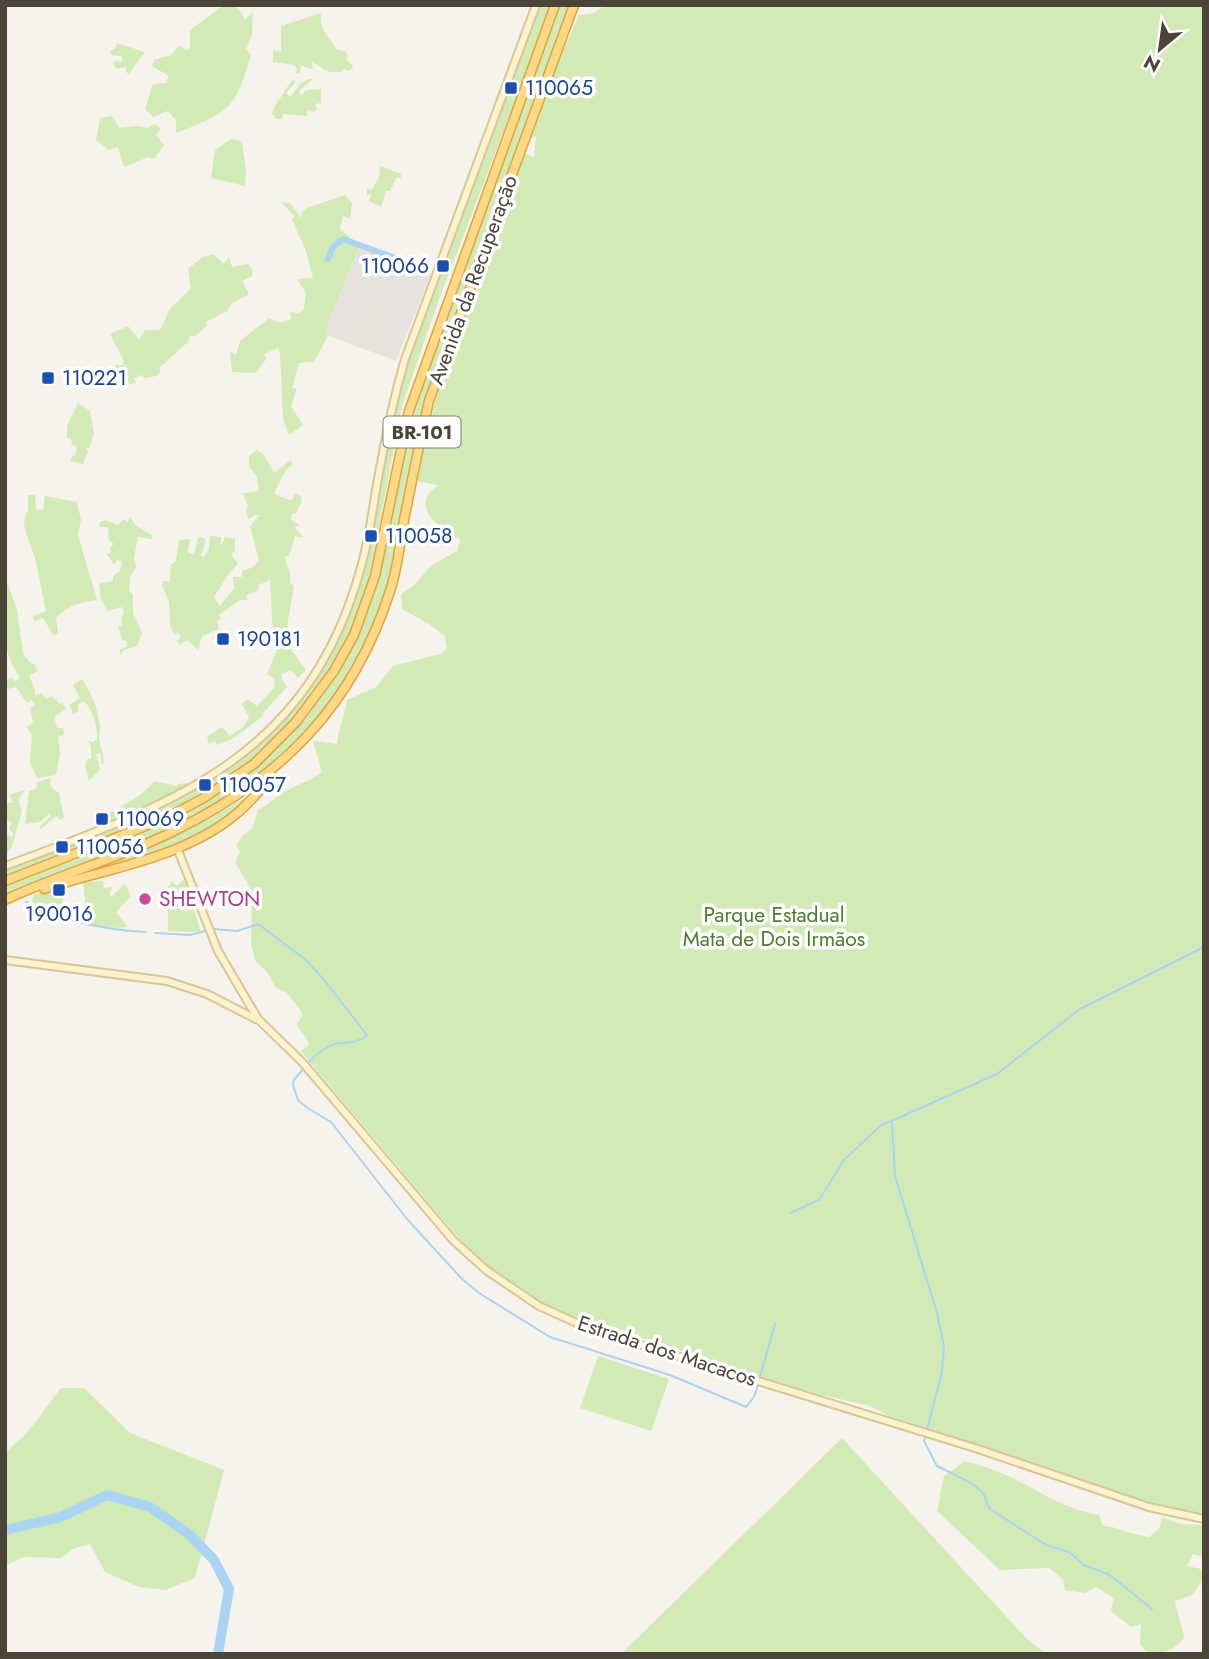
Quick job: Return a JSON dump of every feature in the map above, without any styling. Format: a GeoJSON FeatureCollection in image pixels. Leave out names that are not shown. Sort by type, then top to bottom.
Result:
{"type":"FeatureCollection","features":[{"type":"Feature","properties":{"kind":"highway","name":"Avenida da Recuperação"},"geometry":{"type":"LineString","coordinates":[[5,881],[166,818],[228,782],[254,764],[296,722],[334,671],[354,635],[376,576],[409,411],[555,5]]}},
{"type":"Feature","properties":{"kind":"highway","name":"Avenida da Recuperação"},"geometry":{"type":"LineString","coordinates":[[5,900],[133,849],[201,818],[261,780],[287,757],[322,721],[344,690],[377,627],[392,585],[429,401],[574,5]]}},
{"type":"Feature","properties":{"kind":"highway"},"geometry":{"type":"LineString","coordinates":[[18,894],[29,894],[88,875],[110,871],[177,848],[210,832],[233,817],[257,794],[287,757]]}},
{"type":"Feature","properties":{"kind":"main road","name":"Avenida da Recuperação"},"geometry":{"type":"LineString","coordinates":[[5,866],[169,801],[216,775],[251,748],[279,720],[321,666],[343,623],[362,566],[390,410],[405,359],[536,5]]}},
{"type":"Feature","properties":{"kind":"main road","name":"Estrada dos Macacos"},"geometry":{"type":"LineString","coordinates":[[177,848],[218,951],[258,1019],[306,1066],[453,1240],[486,1270],[539,1306],[590,1329],[1149,1507],[1204,1519]]}},
{"type":"Feature","properties":{"kind":"main road"},"geometry":{"type":"LineString","coordinates":[[5,960],[167,981],[207,994],[258,1019]]}},
{"type":"Feature","properties":{"kind":"shaded area"},"geometry":{"type":"Polygon","coordinates":[[[360,245],[431,273],[396,361],[324,334],[360,245]]]}},
{"type":"Feature","properties":{"kind":"green space"},"geometry":{"type":"Polygon","coordinates":[[[224,5],[238,8],[245,20],[253,12],[252,35],[246,49],[251,55],[243,80],[235,98],[226,108],[205,121],[176,133],[176,120],[168,111],[153,117],[145,109],[153,84],[166,83],[169,76],[152,66],[154,60],[171,55],[180,45],[185,50],[190,49],[190,30],[224,5]]]}},
{"type":"Feature","properties":{"kind":"green space"},"geometry":{"type":"Polygon","coordinates":[[[539,5],[552,5],[438,302],[402,406],[366,595],[354,628],[333,668],[299,715],[253,761],[222,783],[170,813],[5,875],[5,868],[165,805],[215,778],[242,760],[288,716],[324,663],[352,605],[362,575],[373,530],[393,417],[413,350],[539,5]]]}},
{"type":"Feature","properties":{"kind":"green space"},"geometry":{"type":"Polygon","coordinates":[[[559,5],[569,5],[421,414],[393,563],[380,610],[345,679],[323,712],[293,747],[231,797],[169,830],[5,896],[5,886],[168,821],[228,788],[277,748],[333,679],[349,653],[373,600],[413,409],[559,5]]]}},
{"type":"Feature","properties":{"kind":"green space","name":"Parque Estadual Mata de Dois Irmãos"},"geometry":{"type":"Polygon","coordinates":[[[605,5],[1204,5],[1204,1515],[1135,1500],[887,1415],[870,1406],[796,1389],[643,1338],[605,1330],[542,1304],[473,1255],[319,1073],[301,1051],[309,1045],[297,1024],[302,1016],[301,1011],[286,992],[276,988],[267,972],[256,962],[251,944],[252,891],[235,862],[240,852],[236,845],[243,835],[252,829],[258,810],[282,793],[322,772],[313,741],[337,744],[347,700],[376,687],[393,666],[440,654],[447,648],[445,636],[402,609],[401,594],[413,586],[432,565],[457,551],[460,539],[430,517],[427,511],[427,497],[438,485],[416,481],[435,402],[524,153],[534,157],[536,136],[529,139],[551,78],[579,15],[594,13],[605,5]]]}},
{"type":"Feature","properties":{"kind":"green space"},"geometry":{"type":"Polygon","coordinates":[[[321,13],[326,33],[337,50],[345,51],[352,69],[329,71],[312,61],[313,69],[301,66],[300,73],[295,74],[297,69],[294,65],[273,62],[273,50],[281,51],[281,26],[321,13]]]}},
{"type":"Feature","properties":{"kind":"green space"},"geometry":{"type":"Polygon","coordinates":[[[117,43],[145,52],[129,74],[126,67],[116,69],[113,62],[123,61],[121,56],[111,55],[110,51],[115,49],[117,43]]]}},
{"type":"Feature","properties":{"kind":"green space"},"geometry":{"type":"Polygon","coordinates":[[[313,79],[299,91],[301,95],[306,90],[321,89],[321,103],[315,104],[317,110],[308,110],[307,116],[283,114],[282,119],[276,119],[272,113],[273,109],[292,80],[296,81],[286,93],[290,97],[301,83],[313,79]]]}},
{"type":"Feature","properties":{"kind":"green space"},"geometry":{"type":"Polygon","coordinates":[[[112,116],[119,128],[147,128],[155,124],[161,129],[156,135],[164,145],[154,159],[148,157],[124,167],[118,147],[109,150],[96,140],[100,118],[112,116]]]}},
{"type":"Feature","properties":{"kind":"green space"},"geometry":{"type":"Polygon","coordinates":[[[231,139],[242,141],[245,186],[211,178],[215,150],[231,139]]]}},
{"type":"Feature","properties":{"kind":"green space"},"geometry":{"type":"Polygon","coordinates":[[[380,166],[401,174],[401,178],[397,177],[390,191],[386,191],[381,207],[369,201],[371,194],[367,195],[367,188],[372,190],[379,177],[380,166]]]}},
{"type":"Feature","properties":{"kind":"green space"},"geometry":{"type":"Polygon","coordinates":[[[345,195],[352,203],[350,219],[343,216],[340,229],[353,240],[358,249],[324,334],[328,336],[314,362],[299,363],[292,389],[297,388],[291,406],[303,425],[289,435],[283,419],[278,348],[264,354],[266,359],[256,373],[232,372],[230,352],[236,355],[240,341],[269,318],[280,323],[291,319],[290,312],[299,313],[304,309],[306,293],[297,279],[313,278],[306,251],[292,219],[295,216],[280,202],[290,203],[301,218],[307,208],[345,195]]]}},
{"type":"Feature","properties":{"kind":"green space"},"geometry":{"type":"Polygon","coordinates":[[[213,254],[224,264],[229,257],[232,267],[248,264],[253,270],[252,276],[242,281],[249,294],[231,304],[227,311],[206,322],[207,326],[195,336],[190,336],[188,342],[159,368],[161,371],[156,376],[145,378],[142,375],[134,378],[136,383],[130,384],[120,373],[117,376],[115,365],[122,365],[124,361],[110,334],[128,326],[139,340],[145,330],[160,330],[170,309],[191,288],[188,269],[203,257],[213,254]]]}},
{"type":"Feature","properties":{"kind":"green space"},"geometry":{"type":"Polygon","coordinates":[[[78,403],[90,411],[94,433],[90,447],[85,449],[88,451],[83,464],[70,461],[73,455],[75,456],[77,447],[67,438],[67,426],[78,403]]]}},
{"type":"Feature","properties":{"kind":"green space"},"geometry":{"type":"Polygon","coordinates":[[[257,450],[264,455],[274,473],[290,460],[293,464],[286,470],[275,494],[289,500],[293,499],[296,493],[301,496],[302,501],[296,513],[292,514],[291,520],[300,525],[294,527],[304,538],[295,536],[289,556],[284,557],[290,573],[290,583],[294,586],[287,626],[294,638],[287,644],[306,670],[298,678],[291,670],[282,674],[282,680],[287,687],[262,717],[234,738],[217,745],[215,741],[209,744],[207,737],[222,727],[230,736],[243,727],[249,717],[242,704],[247,699],[257,706],[274,688],[275,679],[267,674],[278,648],[277,639],[273,636],[270,579],[259,584],[258,590],[246,596],[248,600],[240,600],[219,615],[219,629],[202,636],[198,650],[187,640],[180,645],[177,640],[181,637],[178,632],[175,635],[170,625],[169,602],[162,585],[164,581],[170,581],[171,565],[176,561],[179,540],[190,539],[188,552],[194,554],[198,537],[206,539],[201,556],[204,557],[209,549],[210,536],[221,537],[221,546],[225,537],[235,539],[235,551],[231,554],[238,564],[214,597],[220,606],[234,588],[233,577],[242,577],[242,571],[259,561],[250,526],[260,515],[248,520],[248,507],[243,493],[259,491],[257,477],[249,467],[249,456],[257,450]]]}},
{"type":"Feature","properties":{"kind":"green space"},"geometry":{"type":"Polygon","coordinates":[[[28,495],[35,495],[36,509],[43,510],[45,496],[77,502],[81,520],[78,535],[97,600],[75,605],[60,614],[56,618],[58,633],[54,636],[43,618],[34,621],[33,616],[46,611],[35,558],[24,527],[28,495]]]}},
{"type":"Feature","properties":{"kind":"green space"},"geometry":{"type":"Polygon","coordinates":[[[130,517],[135,525],[152,535],[152,539],[138,537],[134,558],[136,567],[130,576],[129,591],[133,594],[133,613],[142,633],[137,646],[124,650],[120,655],[120,649],[127,647],[118,626],[122,625],[122,607],[108,611],[101,600],[99,583],[113,581],[113,576],[120,571],[122,561],[117,560],[114,565],[107,554],[111,552],[110,547],[114,544],[109,540],[108,527],[100,527],[99,523],[105,520],[118,525],[123,520],[128,522],[130,517]]]}},
{"type":"Feature","properties":{"kind":"green space"},"geometry":{"type":"Polygon","coordinates":[[[5,576],[17,610],[23,653],[38,671],[29,676],[35,695],[42,693],[46,699],[52,696],[60,704],[62,702],[66,709],[54,717],[57,728],[63,728],[64,735],[58,736],[60,754],[56,775],[37,778],[30,763],[32,735],[27,727],[33,723],[30,708],[36,705],[32,700],[27,703],[16,687],[8,689],[5,681],[11,677],[15,681],[20,678],[10,660],[5,643],[5,576]]]}},
{"type":"Feature","properties":{"kind":"green space"},"geometry":{"type":"Polygon","coordinates":[[[82,679],[97,712],[99,741],[104,761],[102,764],[100,753],[96,754],[100,769],[89,781],[85,765],[87,759],[91,759],[88,741],[97,739],[95,723],[90,708],[84,701],[78,705],[78,712],[73,714],[69,705],[80,698],[73,685],[82,679]]]}},
{"type":"Feature","properties":{"kind":"green space"},"geometry":{"type":"Polygon","coordinates":[[[50,778],[51,787],[59,793],[64,818],[60,820],[56,816],[39,831],[41,825],[51,816],[49,814],[40,822],[25,824],[29,791],[37,788],[36,783],[50,778]]]}},
{"type":"Feature","properties":{"kind":"green space"},"geometry":{"type":"Polygon","coordinates":[[[154,781],[177,786],[188,783],[189,787],[96,827],[96,823],[149,788],[154,781]]]}},
{"type":"Feature","properties":{"kind":"green space"},"geometry":{"type":"Polygon","coordinates":[[[267,783],[228,816],[186,841],[116,866],[89,869],[159,842],[203,821],[267,783]]]}},
{"type":"Feature","properties":{"kind":"green space"},"geometry":{"type":"Polygon","coordinates":[[[25,790],[18,800],[22,810],[12,847],[5,856],[5,834],[12,837],[14,834],[9,829],[12,822],[5,820],[5,804],[13,802],[9,795],[25,790]]]}},
{"type":"Feature","properties":{"kind":"green space"},"geometry":{"type":"Polygon","coordinates":[[[184,879],[201,932],[168,931],[168,908],[164,893],[172,881],[177,886],[184,879]]]}},
{"type":"Feature","properties":{"kind":"green space"},"geometry":{"type":"Polygon","coordinates":[[[103,881],[104,888],[113,887],[109,894],[111,897],[125,884],[131,896],[116,912],[128,927],[91,925],[31,906],[34,894],[61,885],[61,907],[49,905],[48,910],[59,913],[86,912],[83,882],[103,881]]]}},
{"type":"Feature","properties":{"kind":"green space"},"geometry":{"type":"Polygon","coordinates":[[[598,1356],[669,1379],[651,1431],[580,1408],[598,1356]]]}},
{"type":"Feature","properties":{"kind":"green space"},"geometry":{"type":"Polygon","coordinates":[[[61,1388],[84,1388],[130,1433],[224,1470],[195,1578],[165,1590],[139,1587],[105,1572],[90,1544],[75,1548],[61,1558],[23,1557],[5,1566],[5,1453],[27,1433],[61,1388]]]}},
{"type":"Feature","properties":{"kind":"green space"},"geometry":{"type":"Polygon","coordinates":[[[842,1438],[1026,1638],[1046,1654],[621,1654],[842,1438]]]}},
{"type":"Feature","properties":{"kind":"green space"},"geometry":{"type":"Polygon","coordinates":[[[965,1461],[997,1471],[1071,1507],[1099,1515],[1103,1526],[1149,1537],[1160,1528],[1162,1517],[1180,1524],[1204,1525],[1204,1557],[1193,1554],[1187,1566],[1201,1569],[1204,1579],[1192,1595],[1175,1601],[1184,1638],[1168,1651],[1147,1653],[1140,1644],[1141,1624],[1131,1627],[1111,1611],[1114,1598],[1096,1587],[1085,1593],[1065,1590],[1063,1579],[1049,1568],[1000,1570],[937,1511],[944,1476],[965,1461]]]}},
{"type":"Feature","properties":{"kind":"waterway"},"geometry":{"type":"LineString","coordinates":[[328,259],[333,247],[343,239],[428,270]]}},
{"type":"Feature","properties":{"kind":"waterway"},"geometry":{"type":"LineString","coordinates":[[26,902],[85,923],[146,932]]}},
{"type":"Feature","properties":{"kind":"waterway"},"geometry":{"type":"LineString","coordinates":[[155,933],[190,935],[213,929],[237,931],[258,924],[306,960],[367,1035],[354,1042],[332,1045],[308,1063]]}},
{"type":"Feature","properties":{"kind":"waterway"},"geometry":{"type":"LineString","coordinates":[[790,1213],[819,1200],[844,1160],[880,1126],[997,1074],[1080,1009],[1204,947]]}},
{"type":"Feature","properties":{"kind":"waterway"},"geometry":{"type":"LineString","coordinates":[[304,1068],[293,1085],[298,1100],[331,1122],[407,1219],[461,1278],[479,1293],[550,1337],[670,1375],[746,1407],[754,1397],[758,1385]]}},
{"type":"Feature","properties":{"kind":"waterway"},"geometry":{"type":"LineString","coordinates":[[892,1121],[895,1176],[937,1313],[944,1346],[942,1372],[924,1441],[937,1466],[973,1484],[983,1493],[990,1509],[1046,1545],[1069,1552],[1084,1565],[1110,1575],[1152,1609]]}},
{"type":"Feature","properties":{"kind":"waterway"},"geometry":{"type":"LineString","coordinates":[[759,1380],[775,1324]]}},
{"type":"Feature","properties":{"kind":"waterway"},"geometry":{"type":"LineString","coordinates":[[5,1530],[61,1517],[107,1495],[150,1507],[190,1535],[214,1560],[229,1589],[218,1654]]}},
{"type":"Feature","properties":{"kind":"place","name":"110065"},"geometry":{"type":"Point","coordinates":[511,88]}},
{"type":"Feature","properties":{"kind":"place","name":"110066"},"geometry":{"type":"Point","coordinates":[443,266]}},
{"type":"Feature","properties":{"kind":"place","name":"110221"},"geometry":{"type":"Point","coordinates":[48,378]}},
{"type":"Feature","properties":{"kind":"place","name":"110058"},"geometry":{"type":"Point","coordinates":[371,536]}},
{"type":"Feature","properties":{"kind":"place","name":"190181"},"geometry":{"type":"Point","coordinates":[223,639]}},
{"type":"Feature","properties":{"kind":"place","name":"110057"},"geometry":{"type":"Point","coordinates":[205,785]}},
{"type":"Feature","properties":{"kind":"place","name":"110069"},"geometry":{"type":"Point","coordinates":[102,819]}},
{"type":"Feature","properties":{"kind":"place","name":"110056"},"geometry":{"type":"Point","coordinates":[62,847]}},
{"type":"Feature","properties":{"kind":"place","name":"190016"},"geometry":{"type":"Point","coordinates":[59,890]}},
{"type":"Feature","properties":{"kind":"place","name":"SHEWTON"},"geometry":{"type":"Point","coordinates":[145,899]}}]}
